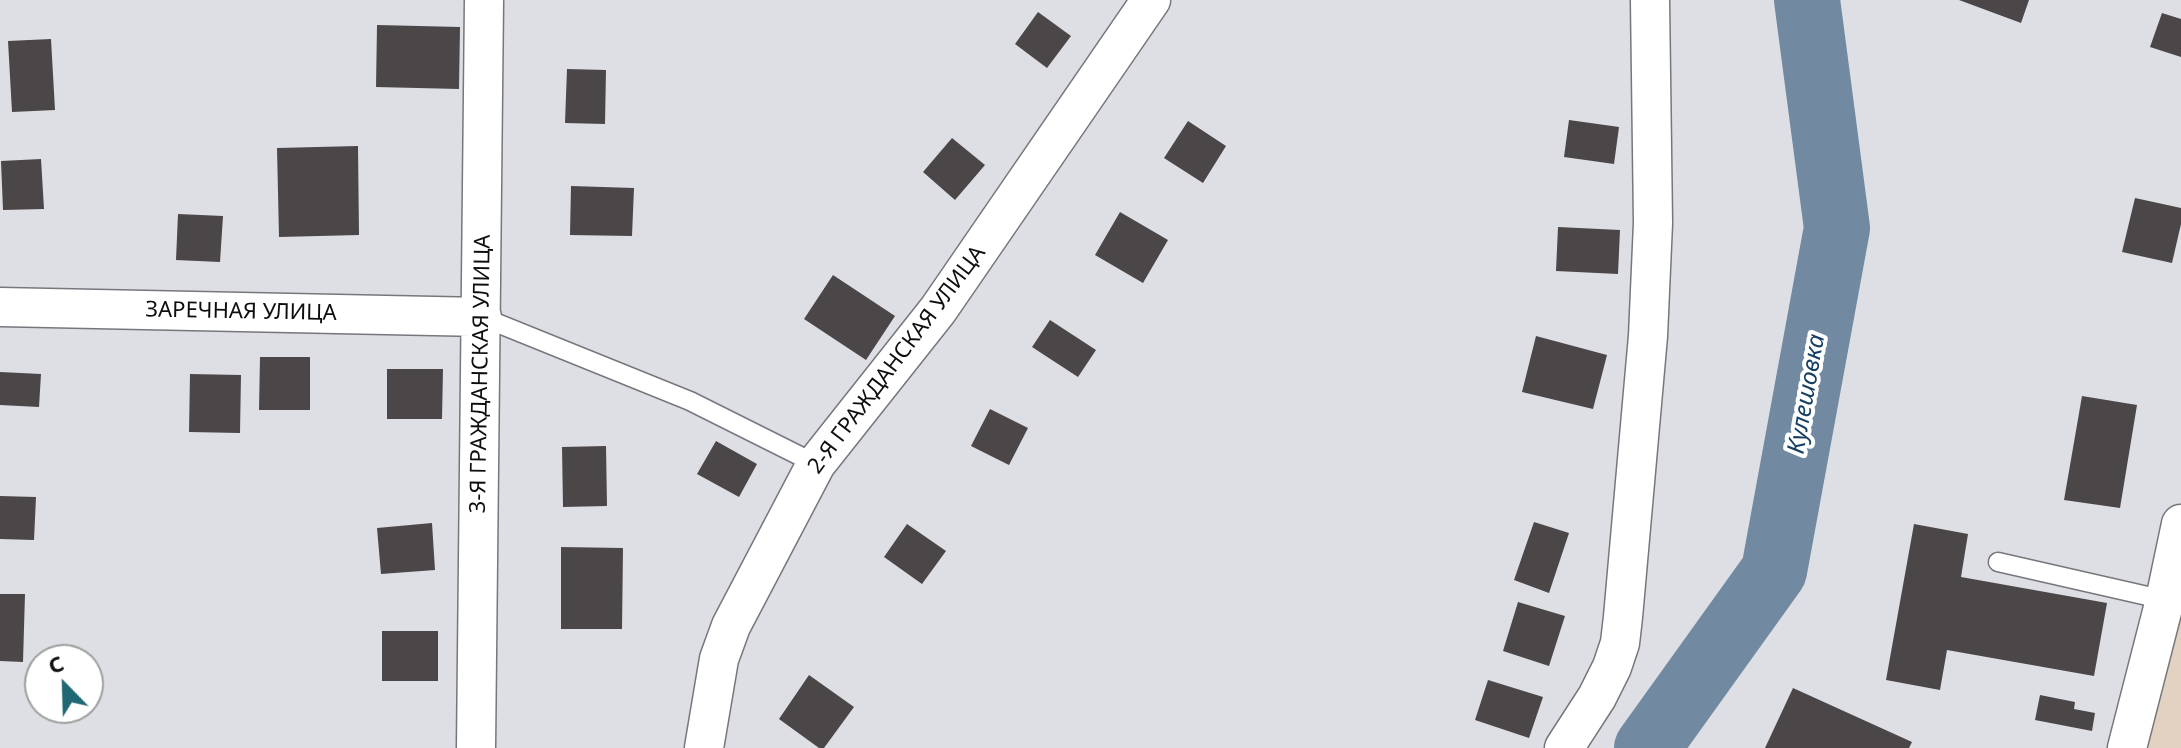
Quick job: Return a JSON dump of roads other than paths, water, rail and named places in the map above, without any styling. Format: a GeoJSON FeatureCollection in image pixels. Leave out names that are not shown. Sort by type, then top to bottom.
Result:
{"type":"FeatureCollection","features":[{"type":"Feature","properties":{"kind":"street","name":"3-Я ГРАЖДАНСКАЯ УЛИЦА"},"geometry":{"type":"LineString","coordinates":[[476,748],[484,0]]}},
{"type":"Feature","properties":{"kind":"street","name":"2-Я ГРАЖДАНСКАЯ УЛИЦА"},"geometry":{"type":"LineString","coordinates":[[704,748],[719,659],[731,626],[816,464],[938,310],[1151,0]]}},
{"type":"Feature","properties":{"kind":"street"},"geometry":{"type":"LineString","coordinates":[[1564,748],[1612,667],[1620,643],[1623,617],[1648,336],[1653,223],[1650,0]]}},
{"type":"Feature","properties":{"kind":"street","name":"ЗАРЕЧНАЯ УЛИЦА"},"geometry":{"type":"LineString","coordinates":[[0,307],[482,317]]}},
{"type":"Feature","properties":{"kind":"street"},"geometry":{"type":"LineString","coordinates":[[2127,748],[2181,524]]}},
{"type":"Feature","properties":{"kind":"lane"},"geometry":{"type":"LineString","coordinates":[[482,317],[690,401],[816,464]]}},
{"type":"Feature","properties":{"kind":"lane"},"geometry":{"type":"LineString","coordinates":[[1998,562],[2165,600]]}},
{"type":"Feature","properties":{"kind":"waterway","name":"Кулешовка"},"geometry":{"type":"LineString","coordinates":[[1647,748],[1774,571],[1837,228],[1807,0]]}}]}
